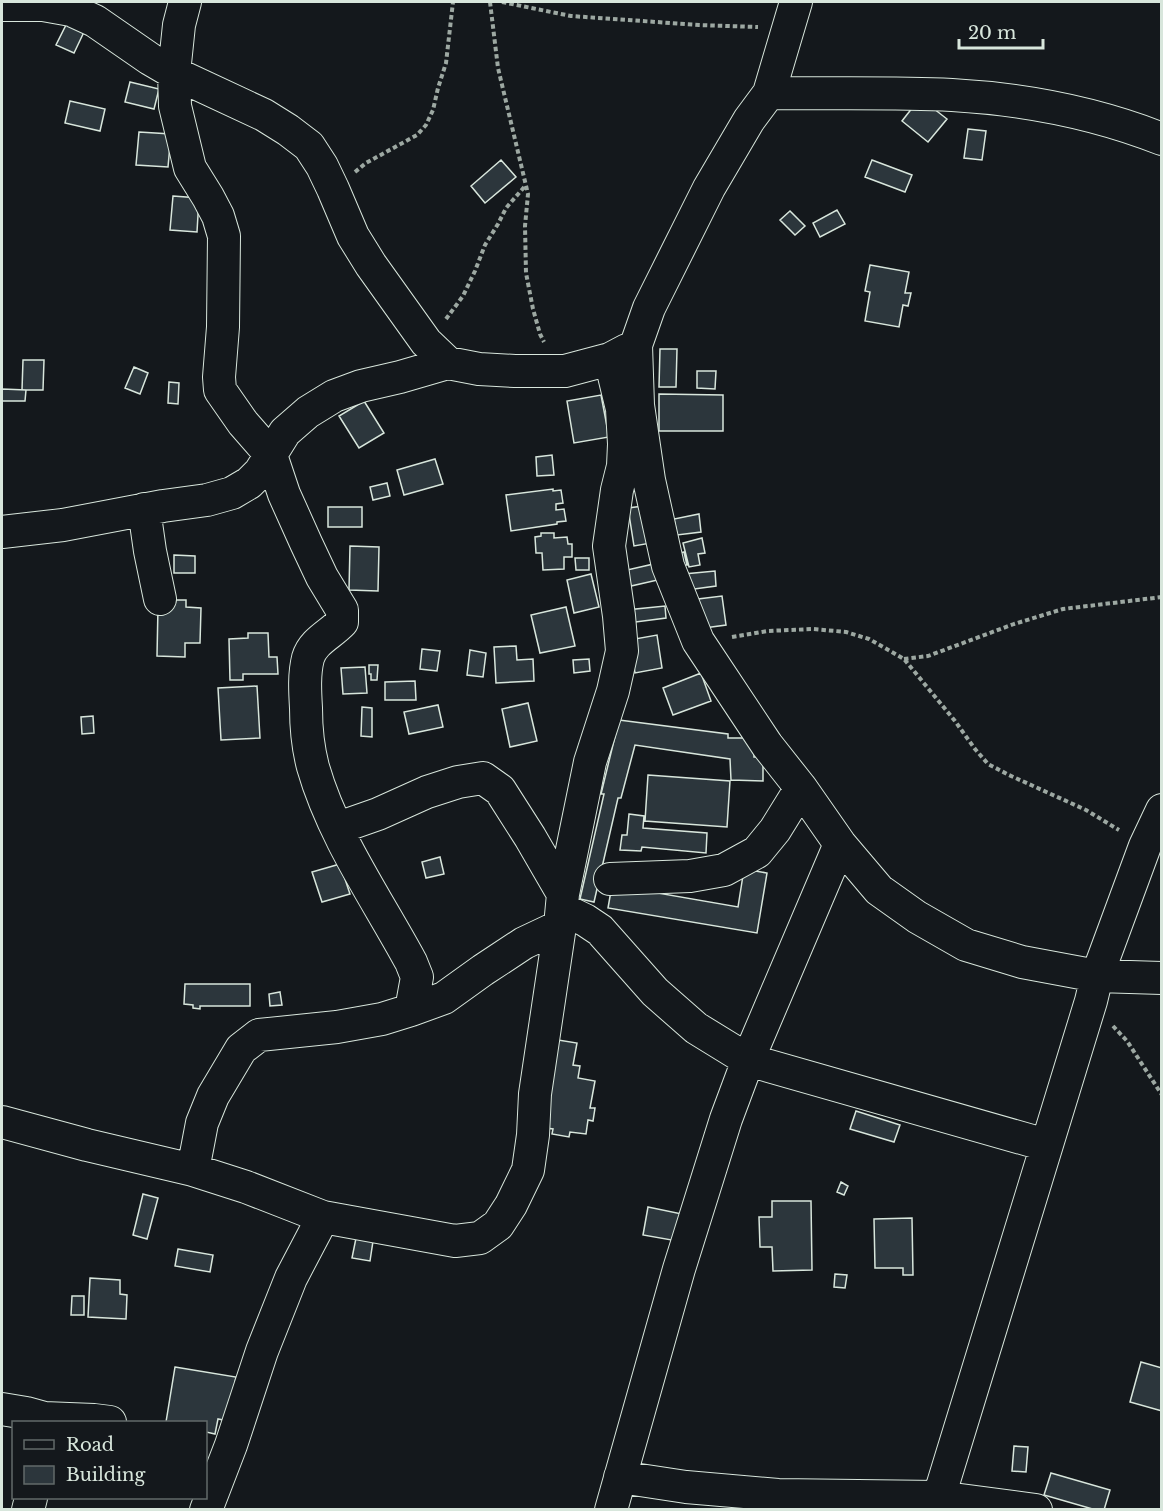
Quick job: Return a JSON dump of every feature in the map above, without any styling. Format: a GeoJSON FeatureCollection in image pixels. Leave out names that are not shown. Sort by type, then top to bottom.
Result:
{"type":"FeatureCollection","features":[{"type":"Feature","properties":{"kind":"street"},"geometry":{"type":"LineString","coordinates":[[185,2],[179,26],[174,73],[175,106],[190,168],[218,216],[224,236],[220,390],[243,423],[271,455],[284,494],[306,543],[322,577],[342,610],[342,622],[334,631],[318,641],[309,656],[304,684],[306,730],[313,765],[338,828],[417,977],[411,1010]]}},
{"type":"Feature","properties":{"kind":"street"},"geometry":{"type":"LineString","coordinates":[[2,5],[43,5],[71,10],[95,21],[150,59],[174,73],[256,111],[309,146],[322,166],[353,236],[437,352],[479,369],[515,371],[565,371],[623,352]]}},
{"type":"Feature","properties":{"kind":"street"},"geometry":{"type":"LineString","coordinates":[[2,1122],[193,1170],[246,1187],[323,1217],[455,1240],[480,1238],[498,1225],[511,1205],[528,1170],[535,1094],[562,910],[590,762],[613,691],[622,651],[609,546],[623,466],[623,352],[649,308],[709,188],[749,120],[769,93],[793,14]]}},
{"type":"Feature","properties":{"kind":"street"},"geometry":{"type":"LineString","coordinates":[[769,93],[952,95],[1016,102],[1082,114],[1161,139]]}},
{"type":"Feature","properties":{"kind":"street"},"geometry":{"type":"LineString","coordinates":[[2,532],[63,525],[144,509],[207,500],[232,493],[249,483],[260,472],[285,432],[308,412],[334,396],[361,386],[400,377],[437,352]]}},
{"type":"Feature","properties":{"kind":"street"},"geometry":{"type":"LineString","coordinates":[[623,352],[638,405],[648,480],[668,567],[698,641],[767,745],[801,788],[840,844],[879,890],[917,917],[966,945],[1022,962],[1094,989],[1161,978]]}},
{"type":"Feature","properties":{"kind":"street"},"geometry":{"type":"LineString","coordinates":[[144,509],[160,599]]}},
{"type":"Feature","properties":{"kind":"street"},"geometry":{"type":"LineString","coordinates":[[338,828],[378,814],[427,792],[458,782],[483,778],[500,790],[530,837],[562,910],[585,920],[600,930],[655,992],[696,1028],[748,1060],[1046,1145]]}},
{"type":"Feature","properties":{"kind":"street"},"geometry":{"type":"LineString","coordinates":[[610,879],[690,876],[724,870],[757,852],[775,830],[801,788]]}},
{"type":"Feature","properties":{"kind":"street"},"geometry":{"type":"LineString","coordinates":[[936,1503],[1094,989],[1145,846],[1161,810]]}},
{"type":"Feature","properties":{"kind":"street"},"geometry":{"type":"LineString","coordinates":[[611,1509],[682,1259],[726,1119],[748,1060],[840,844]]}},
{"type":"Feature","properties":{"kind":"street"},"geometry":{"type":"LineString","coordinates":[[193,1170],[202,1123],[213,1096],[241,1049],[259,1035],[337,1027],[382,1019],[444,998],[524,943],[562,910]]}},
{"type":"Feature","properties":{"kind":"street"},"geometry":{"type":"LineString","coordinates":[[206,1509],[218,1443],[262,1351],[291,1278],[323,1217]]}},
{"type":"Feature","properties":{"kind":"street"},"geometry":{"type":"LineString","coordinates":[[2,1409],[26,1413],[44,1420],[102,1421]]}},
{"type":"Feature","properties":{"kind":"street"},"geometry":{"type":"LineString","coordinates":[[620,1477],[686,1487],[778,1496],[1036,1509]]}},
{"type":"Feature","properties":{"kind":"path"},"geometry":{"type":"LineString","coordinates":[[333,189],[366,163],[417,135],[426,126],[433,110],[446,63],[453,2]]}},
{"type":"Feature","properties":{"kind":"path"},"geometry":{"type":"LineString","coordinates":[[490,2],[498,68],[528,194],[525,226],[526,273],[533,309],[540,334],[553,362],[565,371]]}},
{"type":"Feature","properties":{"kind":"path"},"geometry":{"type":"LineString","coordinates":[[502,2],[571,16],[699,25],[793,14]]}},
{"type":"Feature","properties":{"kind":"path"},"geometry":{"type":"LineString","coordinates":[[437,352],[452,312],[463,296],[485,245],[506,208],[526,185]]}},
{"type":"Feature","properties":{"kind":"path"},"geometry":{"type":"LineString","coordinates":[[904,659],[928,656],[1014,624],[1063,609],[1161,597]]}},
{"type":"Feature","properties":{"kind":"path"},"geometry":{"type":"LineString","coordinates":[[698,641],[768,631],[813,629],[846,632],[869,639],[904,659],[988,764],[1086,810],[1145,846]]}},
{"type":"Feature","properties":{"kind":"path"},"geometry":{"type":"LineString","coordinates":[[1094,989],[1161,1095]]}},
{"type":"Feature","properties":{"kind":"building"},"geometry":{"type":"Polygon","coordinates":[[[66,25],[84,32],[74,53],[56,45],[66,25]]]}},
{"type":"Feature","properties":{"kind":"building"},"geometry":{"type":"Polygon","coordinates":[[[130,82],[159,89],[154,109],[125,102],[130,82]]]}},
{"type":"Feature","properties":{"kind":"building"},"geometry":{"type":"Polygon","coordinates":[[[920,98],[947,119],[928,142],[902,121],[920,98]]]}},
{"type":"Feature","properties":{"kind":"building"},"geometry":{"type":"Polygon","coordinates":[[[70,101],[105,109],[100,131],[65,123],[70,101]]]}},
{"type":"Feature","properties":{"kind":"building"},"geometry":{"type":"Polygon","coordinates":[[[968,129],[986,131],[982,160],[964,158],[968,129]]]}},
{"type":"Feature","properties":{"kind":"building"},"geometry":{"type":"Polygon","coordinates":[[[139,132],[171,134],[168,167],[136,165],[139,132]]]}},
{"type":"Feature","properties":{"kind":"building"},"geometry":{"type":"Polygon","coordinates":[[[501,160],[516,177],[485,203],[471,186],[501,160]]]}},
{"type":"Feature","properties":{"kind":"building"},"geometry":{"type":"Polygon","coordinates":[[[872,160],[912,175],[905,192],[865,177],[872,160]]]}},
{"type":"Feature","properties":{"kind":"building"},"geometry":{"type":"Polygon","coordinates":[[[173,196],[199,198],[197,232],[170,230],[173,196]]]}},
{"type":"Feature","properties":{"kind":"building"},"geometry":{"type":"Polygon","coordinates":[[[837,210],[845,224],[820,237],[813,223],[837,210]]]}},
{"type":"Feature","properties":{"kind":"building"},"geometry":{"type":"Polygon","coordinates":[[[790,211],[805,226],[795,235],[780,220],[790,211]]]}},
{"type":"Feature","properties":{"kind":"building"},"geometry":{"type":"Polygon","coordinates":[[[870,265],[909,272],[905,293],[911,293],[908,306],[903,305],[899,327],[865,321],[870,292],[865,291],[870,265]]]}},
{"type":"Feature","properties":{"kind":"building"},"geometry":{"type":"Polygon","coordinates":[[[660,349],[677,349],[676,387],[659,387],[660,349]]]}},
{"type":"Feature","properties":{"kind":"building"},"geometry":{"type":"Polygon","coordinates":[[[23,360],[44,360],[43,390],[22,390],[23,360]]]}},
{"type":"Feature","properties":{"kind":"building"},"geometry":{"type":"Polygon","coordinates":[[[134,367],[148,373],[140,394],[125,388],[134,367]]]}},
{"type":"Feature","properties":{"kind":"building"},"geometry":{"type":"Polygon","coordinates":[[[697,371],[716,371],[715,389],[697,388],[697,371]]]}},
{"type":"Feature","properties":{"kind":"building"},"geometry":{"type":"Polygon","coordinates":[[[169,382],[179,383],[178,404],[168,403],[169,382]]]}},
{"type":"Feature","properties":{"kind":"building"},"geometry":{"type":"Polygon","coordinates":[[[2,389],[26,390],[25,401],[2,401],[2,389]]]}},
{"type":"Feature","properties":{"kind":"building"},"geometry":{"type":"Polygon","coordinates":[[[659,394],[723,395],[723,431],[659,431],[659,394]]]}},
{"type":"Feature","properties":{"kind":"building"},"geometry":{"type":"Polygon","coordinates":[[[601,395],[609,437],[574,443],[567,401],[601,395]]]}},
{"type":"Feature","properties":{"kind":"building"},"geometry":{"type":"Polygon","coordinates":[[[364,401],[384,433],[359,448],[339,416],[364,401]]]}},
{"type":"Feature","properties":{"kind":"building"},"geometry":{"type":"Polygon","coordinates":[[[552,455],[554,475],[537,476],[536,457],[552,455]]]}},
{"type":"Feature","properties":{"kind":"building"},"geometry":{"type":"Polygon","coordinates":[[[435,459],[443,484],[404,495],[397,470],[435,459]]]}},
{"type":"Feature","properties":{"kind":"building"},"geometry":{"type":"Polygon","coordinates":[[[387,483],[390,496],[373,500],[370,487],[387,483]]]}},
{"type":"Feature","properties":{"kind":"building"},"geometry":{"type":"Polygon","coordinates":[[[553,489],[553,491],[561,490],[563,503],[556,504],[556,510],[564,509],[566,521],[511,531],[506,495],[553,489]]]}},
{"type":"Feature","properties":{"kind":"building"},"geometry":{"type":"Polygon","coordinates":[[[651,505],[657,542],[634,546],[628,508],[651,505]]]}},
{"type":"Feature","properties":{"kind":"building"},"geometry":{"type":"Polygon","coordinates":[[[328,507],[362,507],[362,527],[328,527],[328,507]]]}},
{"type":"Feature","properties":{"kind":"building"},"geometry":{"type":"Polygon","coordinates":[[[699,514],[701,532],[677,535],[674,519],[699,514]]]}},
{"type":"Feature","properties":{"kind":"building"},"geometry":{"type":"Polygon","coordinates":[[[541,533],[554,533],[554,538],[567,537],[568,544],[572,544],[572,557],[564,557],[564,569],[543,570],[542,553],[536,553],[535,537],[541,536],[541,533]]]}},
{"type":"Feature","properties":{"kind":"building"},"geometry":{"type":"Polygon","coordinates":[[[702,538],[705,553],[698,554],[700,565],[689,567],[683,543],[702,538]]]}},
{"type":"Feature","properties":{"kind":"building"},"geometry":{"type":"Polygon","coordinates":[[[350,546],[379,547],[378,591],[349,590],[350,546]]]}},
{"type":"Feature","properties":{"kind":"building"},"geometry":{"type":"Polygon","coordinates":[[[684,552],[687,565],[676,567],[673,555],[684,552]]]}},
{"type":"Feature","properties":{"kind":"building"},"geometry":{"type":"Polygon","coordinates":[[[174,555],[195,556],[195,573],[174,573],[174,555]]]}},
{"type":"Feature","properties":{"kind":"building"},"geometry":{"type":"Polygon","coordinates":[[[575,558],[589,558],[589,570],[576,570],[575,558]]]}},
{"type":"Feature","properties":{"kind":"building"},"geometry":{"type":"Polygon","coordinates":[[[658,563],[662,579],[631,586],[627,570],[658,563]]]}},
{"type":"Feature","properties":{"kind":"building"},"geometry":{"type":"Polygon","coordinates":[[[715,571],[716,586],[687,590],[684,574],[715,571]]]}},
{"type":"Feature","properties":{"kind":"building"},"geometry":{"type":"Polygon","coordinates":[[[591,574],[599,607],[574,613],[567,580],[591,574]]]}},
{"type":"Feature","properties":{"kind":"building"},"geometry":{"type":"Polygon","coordinates":[[[722,596],[726,625],[697,629],[690,600],[722,596]]]}},
{"type":"Feature","properties":{"kind":"building"},"geometry":{"type":"Polygon","coordinates":[[[172,600],[186,600],[186,607],[201,608],[200,643],[185,643],[185,657],[157,656],[158,607],[172,600]]]}},
{"type":"Feature","properties":{"kind":"building"},"geometry":{"type":"Polygon","coordinates":[[[665,606],[666,618],[628,623],[626,610],[665,606]]]}},
{"type":"Feature","properties":{"kind":"building"},"geometry":{"type":"Polygon","coordinates":[[[566,607],[575,646],[540,653],[531,615],[566,607]]]}},
{"type":"Feature","properties":{"kind":"building"},"geometry":{"type":"Polygon","coordinates":[[[248,633],[268,633],[269,657],[277,657],[278,674],[243,674],[243,680],[230,680],[229,639],[248,638],[248,633]]]}},
{"type":"Feature","properties":{"kind":"building"},"geometry":{"type":"Polygon","coordinates":[[[657,635],[662,668],[635,673],[629,640],[657,635]]]}},
{"type":"Feature","properties":{"kind":"building"},"geometry":{"type":"Polygon","coordinates":[[[516,646],[517,660],[533,659],[534,681],[496,683],[494,647],[516,646]]]}},
{"type":"Feature","properties":{"kind":"building"},"geometry":{"type":"Polygon","coordinates":[[[422,649],[440,651],[437,671],[420,669],[422,649]]]}},
{"type":"Feature","properties":{"kind":"building"},"geometry":{"type":"Polygon","coordinates":[[[470,650],[486,653],[483,677],[467,675],[470,650]]]}},
{"type":"Feature","properties":{"kind":"building"},"geometry":{"type":"Polygon","coordinates":[[[589,659],[590,671],[574,673],[573,660],[589,659]]]}},
{"type":"Feature","properties":{"kind":"building"},"geometry":{"type":"Polygon","coordinates":[[[369,665],[378,665],[377,680],[371,680],[369,665]]]}},
{"type":"Feature","properties":{"kind":"building"},"geometry":{"type":"Polygon","coordinates":[[[365,667],[367,693],[343,694],[341,668],[365,667]]]}},
{"type":"Feature","properties":{"kind":"building"},"geometry":{"type":"Polygon","coordinates":[[[701,673],[711,701],[673,715],[663,688],[701,673]]]}},
{"type":"Feature","properties":{"kind":"building"},"geometry":{"type":"Polygon","coordinates":[[[415,681],[416,700],[385,700],[385,682],[415,681]]]}},
{"type":"Feature","properties":{"kind":"building"},"geometry":{"type":"Polygon","coordinates":[[[257,686],[260,738],[221,740],[218,688],[257,686]]]}},
{"type":"Feature","properties":{"kind":"building"},"geometry":{"type":"Polygon","coordinates":[[[528,703],[537,741],[510,747],[502,709],[528,703]]]}},
{"type":"Feature","properties":{"kind":"building"},"geometry":{"type":"Polygon","coordinates":[[[438,705],[443,727],[409,734],[404,712],[438,705]]]}},
{"type":"Feature","properties":{"kind":"building"},"geometry":{"type":"Polygon","coordinates":[[[362,707],[372,708],[372,737],[361,736],[362,707]]]}},
{"type":"Feature","properties":{"kind":"building"},"geometry":{"type":"Polygon","coordinates":[[[93,716],[94,733],[82,734],[81,717],[93,716]]]}},
{"type":"Feature","properties":{"kind":"building"},"geometry":{"type":"Polygon","coordinates":[[[619,720],[728,734],[728,738],[748,738],[754,741],[754,757],[763,757],[763,781],[731,780],[730,759],[635,745],[621,798],[618,798],[594,902],[580,899],[604,794],[601,794],[619,720]]]}},
{"type":"Feature","properties":{"kind":"building"},"geometry":{"type":"Polygon","coordinates":[[[648,775],[730,781],[727,827],[645,821],[648,775]]]}},
{"type":"Feature","properties":{"kind":"building"},"geometry":{"type":"Polygon","coordinates":[[[629,814],[644,816],[643,828],[707,833],[706,853],[642,847],[641,851],[620,850],[622,835],[627,835],[629,814]]]}},
{"type":"Feature","properties":{"kind":"building"},"geometry":{"type":"Polygon","coordinates":[[[440,857],[444,874],[426,878],[422,862],[440,857]]]}},
{"type":"Feature","properties":{"kind":"building"},"geometry":{"type":"Polygon","coordinates":[[[340,864],[350,894],[322,902],[312,872],[340,864]]]}},
{"type":"Feature","properties":{"kind":"building"},"geometry":{"type":"Polygon","coordinates":[[[744,869],[767,873],[757,933],[608,908],[612,885],[738,907],[744,869]]]}},
{"type":"Feature","properties":{"kind":"building"},"geometry":{"type":"Polygon","coordinates":[[[185,984],[250,984],[250,1006],[193,1008],[193,1005],[184,1004],[185,984]]]}},
{"type":"Feature","properties":{"kind":"building"},"geometry":{"type":"Polygon","coordinates":[[[280,992],[282,1005],[270,1006],[269,994],[280,992]]]}},
{"type":"Feature","properties":{"kind":"building"},"geometry":{"type":"Polygon","coordinates":[[[552,1039],[577,1043],[573,1065],[580,1066],[578,1078],[595,1081],[590,1108],[595,1108],[593,1121],[588,1120],[586,1134],[570,1132],[569,1137],[552,1134],[553,1129],[538,1127],[552,1039]]]}},
{"type":"Feature","properties":{"kind":"building"},"geometry":{"type":"Polygon","coordinates":[[[856,1111],[900,1125],[894,1142],[850,1129],[856,1111]]]}},
{"type":"Feature","properties":{"kind":"building"},"geometry":{"type":"Polygon","coordinates":[[[841,1182],[848,1186],[844,1195],[837,1192],[841,1182]]]}},
{"type":"Feature","properties":{"kind":"building"},"geometry":{"type":"Polygon","coordinates":[[[143,1194],[158,1198],[147,1239],[133,1235],[143,1194]]]}},
{"type":"Feature","properties":{"kind":"building"},"geometry":{"type":"Polygon","coordinates":[[[772,1201],[811,1201],[812,1270],[773,1271],[772,1247],[760,1247],[759,1217],[772,1217],[772,1201]]]}},
{"type":"Feature","properties":{"kind":"building"},"geometry":{"type":"Polygon","coordinates":[[[648,1207],[682,1214],[677,1241],[643,1235],[648,1207]]]}},
{"type":"Feature","properties":{"kind":"building"},"geometry":{"type":"Polygon","coordinates":[[[912,1218],[913,1275],[903,1275],[903,1268],[875,1268],[874,1219],[912,1218]]]}},
{"type":"Feature","properties":{"kind":"building"},"geometry":{"type":"Polygon","coordinates":[[[356,1238],[373,1241],[370,1261],[352,1258],[356,1238]]]}},
{"type":"Feature","properties":{"kind":"building"},"geometry":{"type":"Polygon","coordinates":[[[178,1249],[213,1255],[210,1272],[175,1266],[178,1249]]]}},
{"type":"Feature","properties":{"kind":"building"},"geometry":{"type":"Polygon","coordinates":[[[835,1274],[847,1275],[845,1288],[834,1287],[835,1274]]]}},
{"type":"Feature","properties":{"kind":"building"},"geometry":{"type":"Polygon","coordinates":[[[90,1278],[120,1280],[120,1294],[127,1295],[126,1319],[88,1317],[90,1278]]]}},
{"type":"Feature","properties":{"kind":"building"},"geometry":{"type":"Polygon","coordinates":[[[72,1296],[84,1296],[84,1315],[71,1315],[72,1296]]]}},
{"type":"Feature","properties":{"kind":"building"},"geometry":{"type":"Polygon","coordinates":[[[1141,1362],[1162,1368],[1162,1411],[1130,1402],[1141,1362]]]}},
{"type":"Feature","properties":{"kind":"building"},"geometry":{"type":"Polygon","coordinates":[[[175,1367],[236,1377],[228,1421],[218,1419],[215,1434],[207,1432],[207,1421],[166,1421],[175,1367]]]}},
{"type":"Feature","properties":{"kind":"building"},"geometry":{"type":"Polygon","coordinates":[[[1014,1446],[1028,1447],[1026,1472],[1012,1471],[1014,1446]]]}},
{"type":"Feature","properties":{"kind":"building"},"geometry":{"type":"Polygon","coordinates":[[[1051,1473],[1110,1490],[1104,1510],[1096,1510],[1044,1495],[1051,1473]]]}}]}
